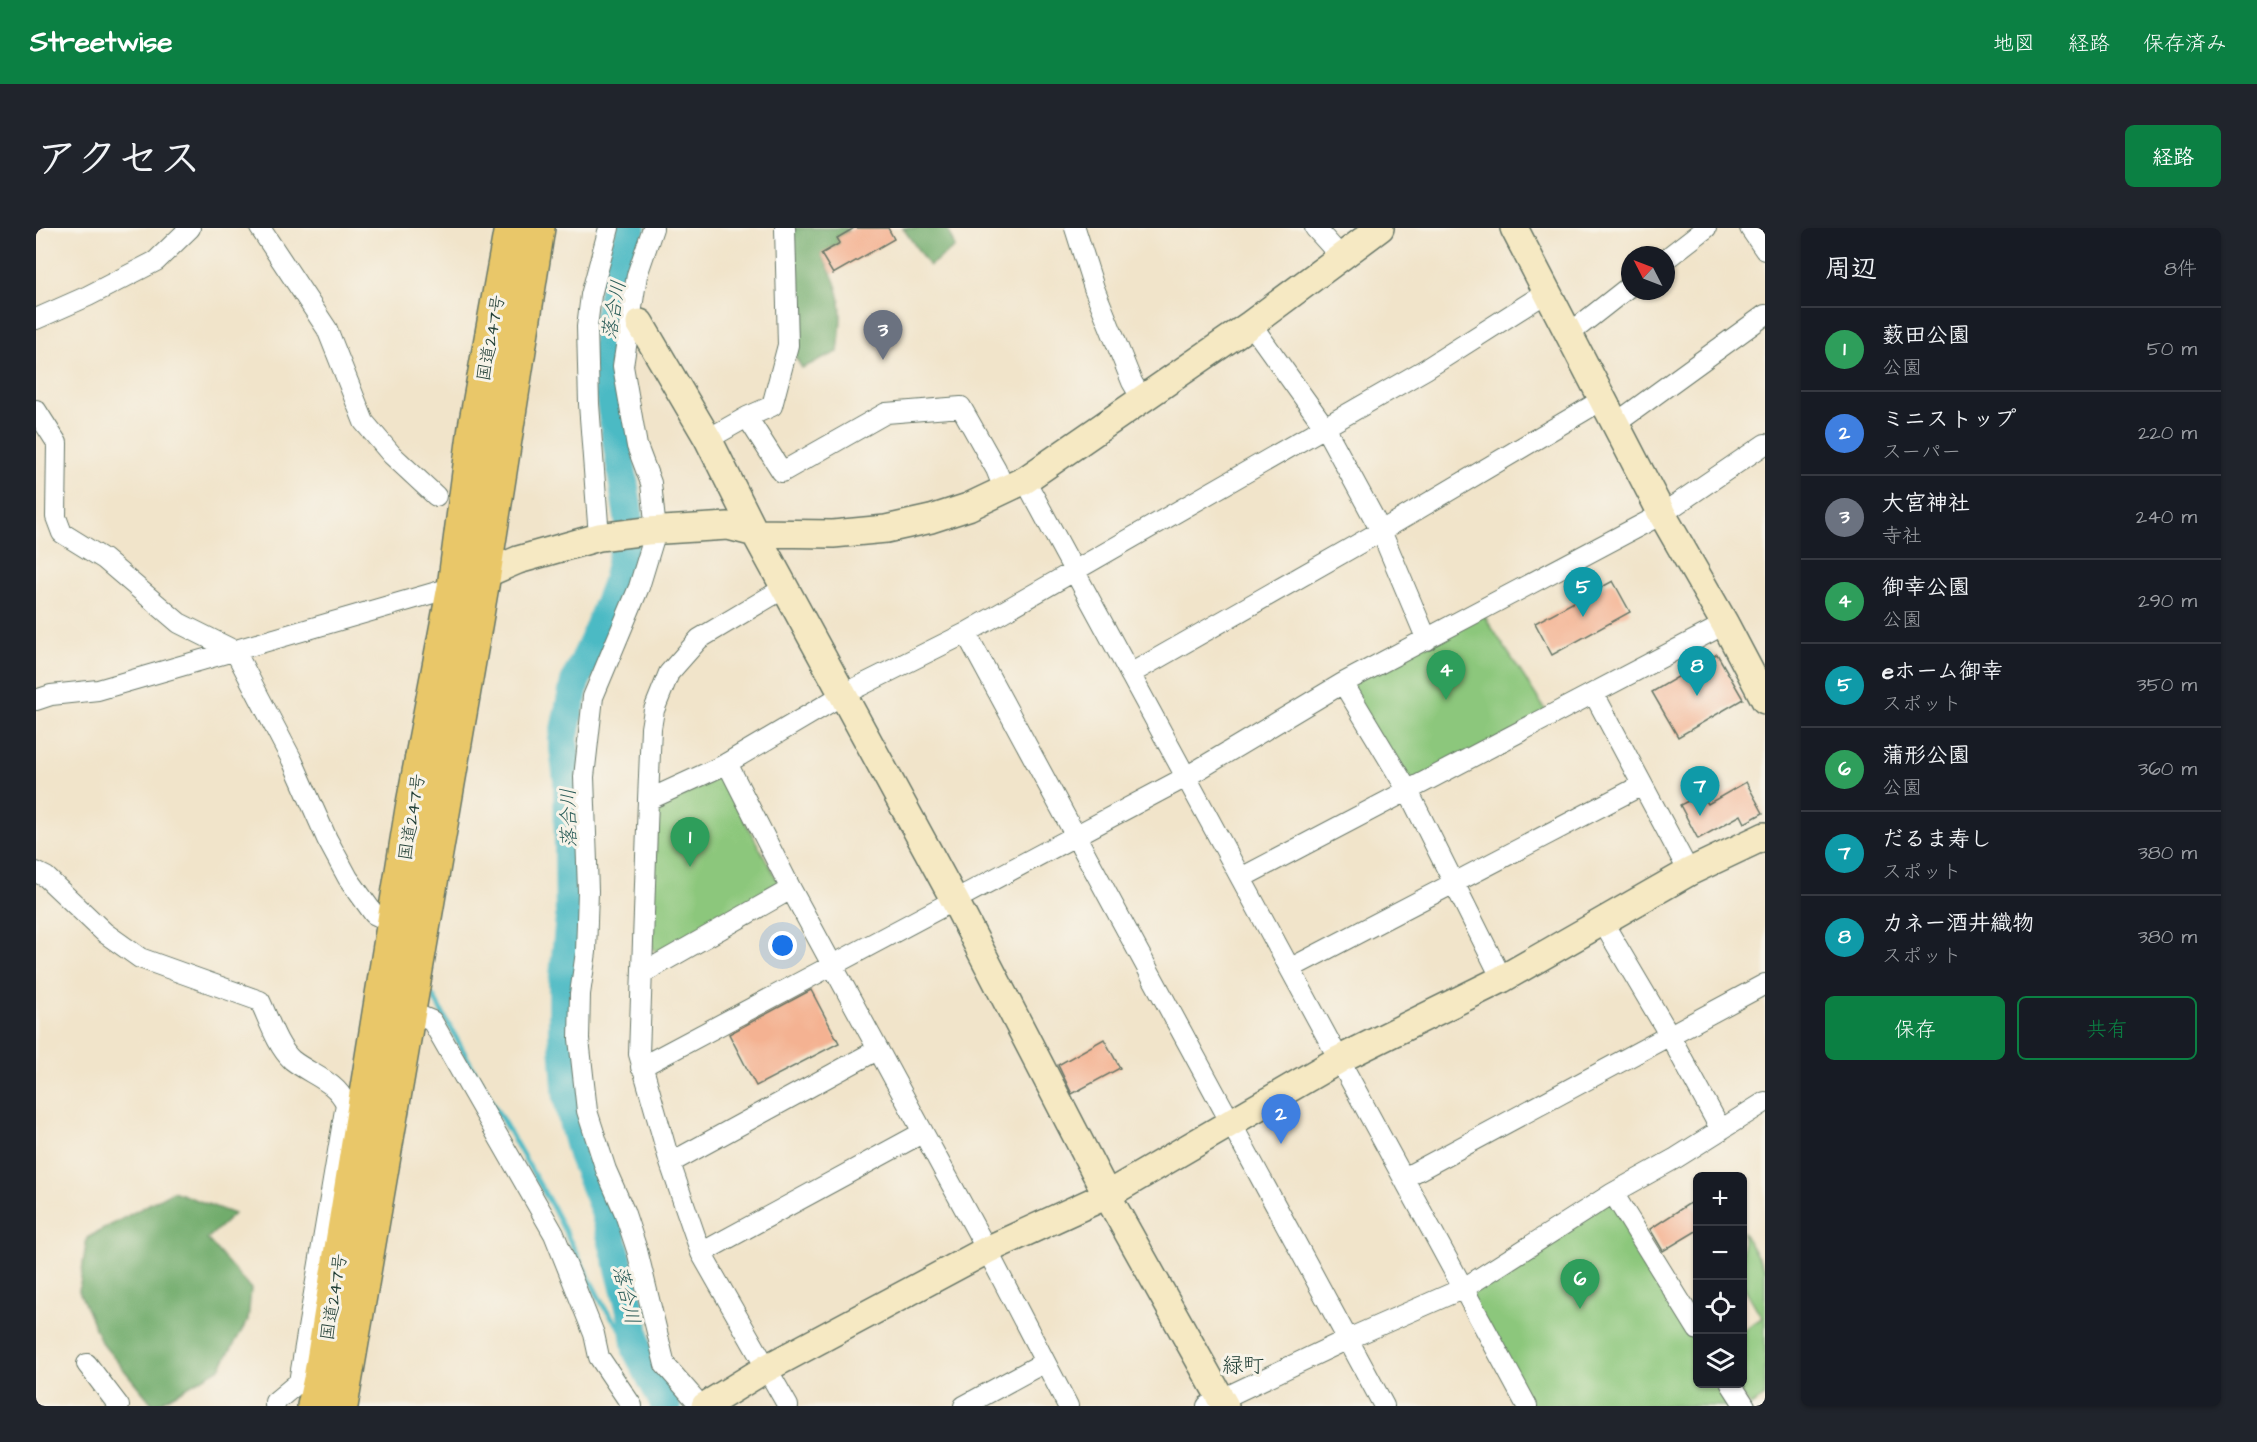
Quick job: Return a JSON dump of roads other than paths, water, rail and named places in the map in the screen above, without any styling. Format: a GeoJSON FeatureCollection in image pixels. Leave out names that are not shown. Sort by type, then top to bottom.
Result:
{"type":"FeatureCollection","features":[{"type":"Feature","properties":{"kind":"highway","name":"国道247号"},"geometry":{"type":"LineString","coordinates":[[314,1406],[395,924],[412,809],[454,587],[475,427],[511,228]]}},
{"type":"Feature","properties":{"kind":"highway","name":"国道247号"},"geometry":{"type":"LineString","coordinates":[[341,1406],[483,574],[538,228]]}},
{"type":"Feature","properties":{"kind":"street"},"geometry":{"type":"LineString","coordinates":[[36,319],[88,296],[156,261],[190,228]]}},
{"type":"Feature","properties":{"kind":"street"},"geometry":{"type":"LineString","coordinates":[[260,228],[327,329],[364,422],[392,455],[436,495]]}},
{"type":"Feature","properties":{"kind":"street"},"geometry":{"type":"LineString","coordinates":[[599,537],[589,404],[588,327],[593,286],[609,228]]}},
{"type":"Feature","properties":{"kind":"street"},"geometry":{"type":"LineString","coordinates":[[653,228],[636,283],[623,366],[637,446],[651,483],[651,531],[639,587],[593,698],[584,777],[588,891],[579,1039],[587,1111],[606,1170],[624,1211],[637,1250],[665,1365],[703,1406],[765,1369],[987,1250],[1107,1195],[1340,1059],[1502,979],[1689,872],[1765,836]]}},
{"type":"Feature","properties":{"kind":"street"},"geometry":{"type":"LineString","coordinates":[[708,439],[772,406],[788,345],[785,228]]}},
{"type":"Feature","properties":{"kind":"street"},"geometry":{"type":"LineString","coordinates":[[1075,228],[1094,288],[1132,382],[1142,399]]}},
{"type":"Feature","properties":{"kind":"street"},"geometry":{"type":"LineString","coordinates":[[1315,228],[1342,258]]}},
{"type":"Feature","properties":{"kind":"street"},"geometry":{"type":"LineString","coordinates":[[36,700],[51,695],[98,690],[235,651],[454,587],[518,560],[599,537],[728,526],[755,533],[833,534],[885,529],[931,519],[968,507],[1014,485],[1142,399],[1251,324],[1380,228]]}},
{"type":"Feature","properties":{"kind":"street"},"geometry":{"type":"LineString","coordinates":[[1675,252],[1706,228]]}},
{"type":"Feature","properties":{"kind":"street"},"geometry":{"type":"LineString","coordinates":[[1750,228],[1765,249]]}},
{"type":"Feature","properties":{"kind":"street"},"geometry":{"type":"LineString","coordinates":[[1519,230],[1547,292],[1662,514],[1763,690]]}},
{"type":"Feature","properties":{"kind":"street"},"geometry":{"type":"LineString","coordinates":[[648,800],[727,763],[844,694],[966,633],[1426,369],[1547,292]]}},
{"type":"Feature","properties":{"kind":"street"},"geometry":{"type":"LineString","coordinates":[[1569,334],[1621,293]]}},
{"type":"Feature","properties":{"kind":"street"},"geometry":{"type":"LineString","coordinates":[[1615,424],[1765,315]]}},
{"type":"Feature","properties":{"kind":"street"},"geometry":{"type":"LineString","coordinates":[[640,323],[708,439],[755,533],[955,901],[1218,1404],[1348,1339],[1464,1288],[1612,1193],[1676,1158],[1765,1102]]}},
{"type":"Feature","properties":{"kind":"street"},"geometry":{"type":"LineString","coordinates":[[1251,324],[1324,426],[1381,531],[1427,640]]}},
{"type":"Feature","properties":{"kind":"street"},"geometry":{"type":"LineString","coordinates":[[1130,674],[1381,531],[1602,400]]}},
{"type":"Feature","properties":{"kind":"street"},"geometry":{"type":"LineString","coordinates":[[747,417],[782,472],[886,413],[961,407],[996,468],[1014,485],[1075,571],[1527,1406]]}},
{"type":"Feature","properties":{"kind":"street"},"geometry":{"type":"LineString","coordinates":[[36,410],[57,443],[56,517],[62,533],[104,559],[179,623],[235,651],[292,760],[327,839],[348,878],[374,914],[395,924]]}},
{"type":"Feature","properties":{"kind":"street"},"geometry":{"type":"LineString","coordinates":[[641,1067],[1186,777],[1343,683],[1662,514],[1765,444]]}},
{"type":"Feature","properties":{"kind":"street"},"geometry":{"type":"LineString","coordinates":[[786,587],[699,639],[669,674],[654,710],[651,728],[639,1054],[670,1163],[701,1253],[788,1406]]}},
{"type":"Feature","properties":{"kind":"street"},"geometry":{"type":"LineString","coordinates":[[1241,878],[1725,624]]}},
{"type":"Feature","properties":{"kind":"street"},"geometry":{"type":"LineString","coordinates":[[966,633],[1384,1406]]}},
{"type":"Feature","properties":{"kind":"street"},"geometry":{"type":"LineString","coordinates":[[1343,683],[1408,791],[1502,979]]}},
{"type":"Feature","properties":{"kind":"street"},"geometry":{"type":"LineString","coordinates":[[1594,693],[1689,872]]}},
{"type":"Feature","properties":{"kind":"street"},"geometry":{"type":"LineString","coordinates":[[727,763],[791,889],[987,1250],[1068,1406]]}},
{"type":"Feature","properties":{"kind":"street"},"geometry":{"type":"LineString","coordinates":[[1291,968],[1642,785]]}},
{"type":"Feature","properties":{"kind":"street"},"geometry":{"type":"LineString","coordinates":[[39,878],[105,933],[140,958],[260,1001],[283,1049],[292,1059],[342,1094],[346,1104],[299,1382],[275,1402],[275,1406]]}},
{"type":"Feature","properties":{"kind":"street"},"geometry":{"type":"LineString","coordinates":[[643,973],[791,889]]}},
{"type":"Feature","properties":{"kind":"street"},"geometry":{"type":"LineString","coordinates":[[1602,921],[1670,1036],[1721,1130]]}},
{"type":"Feature","properties":{"kind":"street"},"geometry":{"type":"LineString","coordinates":[[1404,1178],[1765,984]]}},
{"type":"Feature","properties":{"kind":"street"},"geometry":{"type":"LineString","coordinates":[[408,1011],[432,1021],[548,1223],[594,1334],[599,1357],[632,1406]]}},
{"type":"Feature","properties":{"kind":"street"},"geometry":{"type":"LineString","coordinates":[[670,1163],[877,1050]]}},
{"type":"Feature","properties":{"kind":"street"},"geometry":{"type":"LineString","coordinates":[[701,1253],[922,1133]]}},
{"type":"Feature","properties":{"kind":"street"},"geometry":{"type":"LineString","coordinates":[[1612,1193],[1693,1322]]}},
{"type":"Feature","properties":{"kind":"street"},"geometry":{"type":"LineString","coordinates":[[964,1406],[1045,1362]]}},
{"type":"Feature","properties":{"kind":"street"},"geometry":{"type":"LineString","coordinates":[[87,1364],[118,1406]]}},
{"type":"Feature","properties":{"kind":"street"},"geometry":{"type":"LineString","coordinates":[[1734,1388],[1745,1406]]}},
{"type":"Feature","properties":{"kind":"waterway","name":"落合川"},"geometry":{"type":"LineString","coordinates":[[631,228],[618,268],[608,321],[607,352],[608,384],[630,524],[616,585],[575,682],[563,740],[568,780],[570,918],[563,986],[563,1032],[568,1099],[574,1125],[582,1154],[604,1208],[632,1314],[637,1350],[666,1406]]}},
{"type":"Feature","properties":{"kind":"waterway"},"geometry":{"type":"LineString","coordinates":[[433,996],[552,1206],[604,1307],[637,1350]]}},
{"type":"Feature","properties":{"kind":"place","name":"大宮神社"},"geometry":{"type":"Point","coordinates":[883,360]}},
{"type":"Feature","properties":{"kind":"place","name":"eホーム御幸"},"geometry":{"type":"Point","coordinates":[1583,617]}},
{"type":"Feature","properties":{"kind":"place","name":"カネー酒井織物"},"geometry":{"type":"Point","coordinates":[1697,696]}},
{"type":"Feature","properties":{"kind":"place","name":"御幸公園"},"geometry":{"type":"Point","coordinates":[1446,700]}},
{"type":"Feature","properties":{"kind":"place","name":"だるま寿し"},"geometry":{"type":"Point","coordinates":[1700,816]}},
{"type":"Feature","properties":{"kind":"place","name":"薮田公園"},"geometry":{"type":"Point","coordinates":[690,867]}},
{"type":"Feature","properties":{"kind":"place","name":"ミニストップ"},"geometry":{"type":"Point","coordinates":[1281,1144]}},
{"type":"Feature","properties":{"kind":"place","name":"蒲形公園"},"geometry":{"type":"Point","coordinates":[1580,1309]}},
{"type":"Feature","properties":{"kind":"district","name":"緑町"},"geometry":{"type":"Point","coordinates":[1243,1365]}}]}
